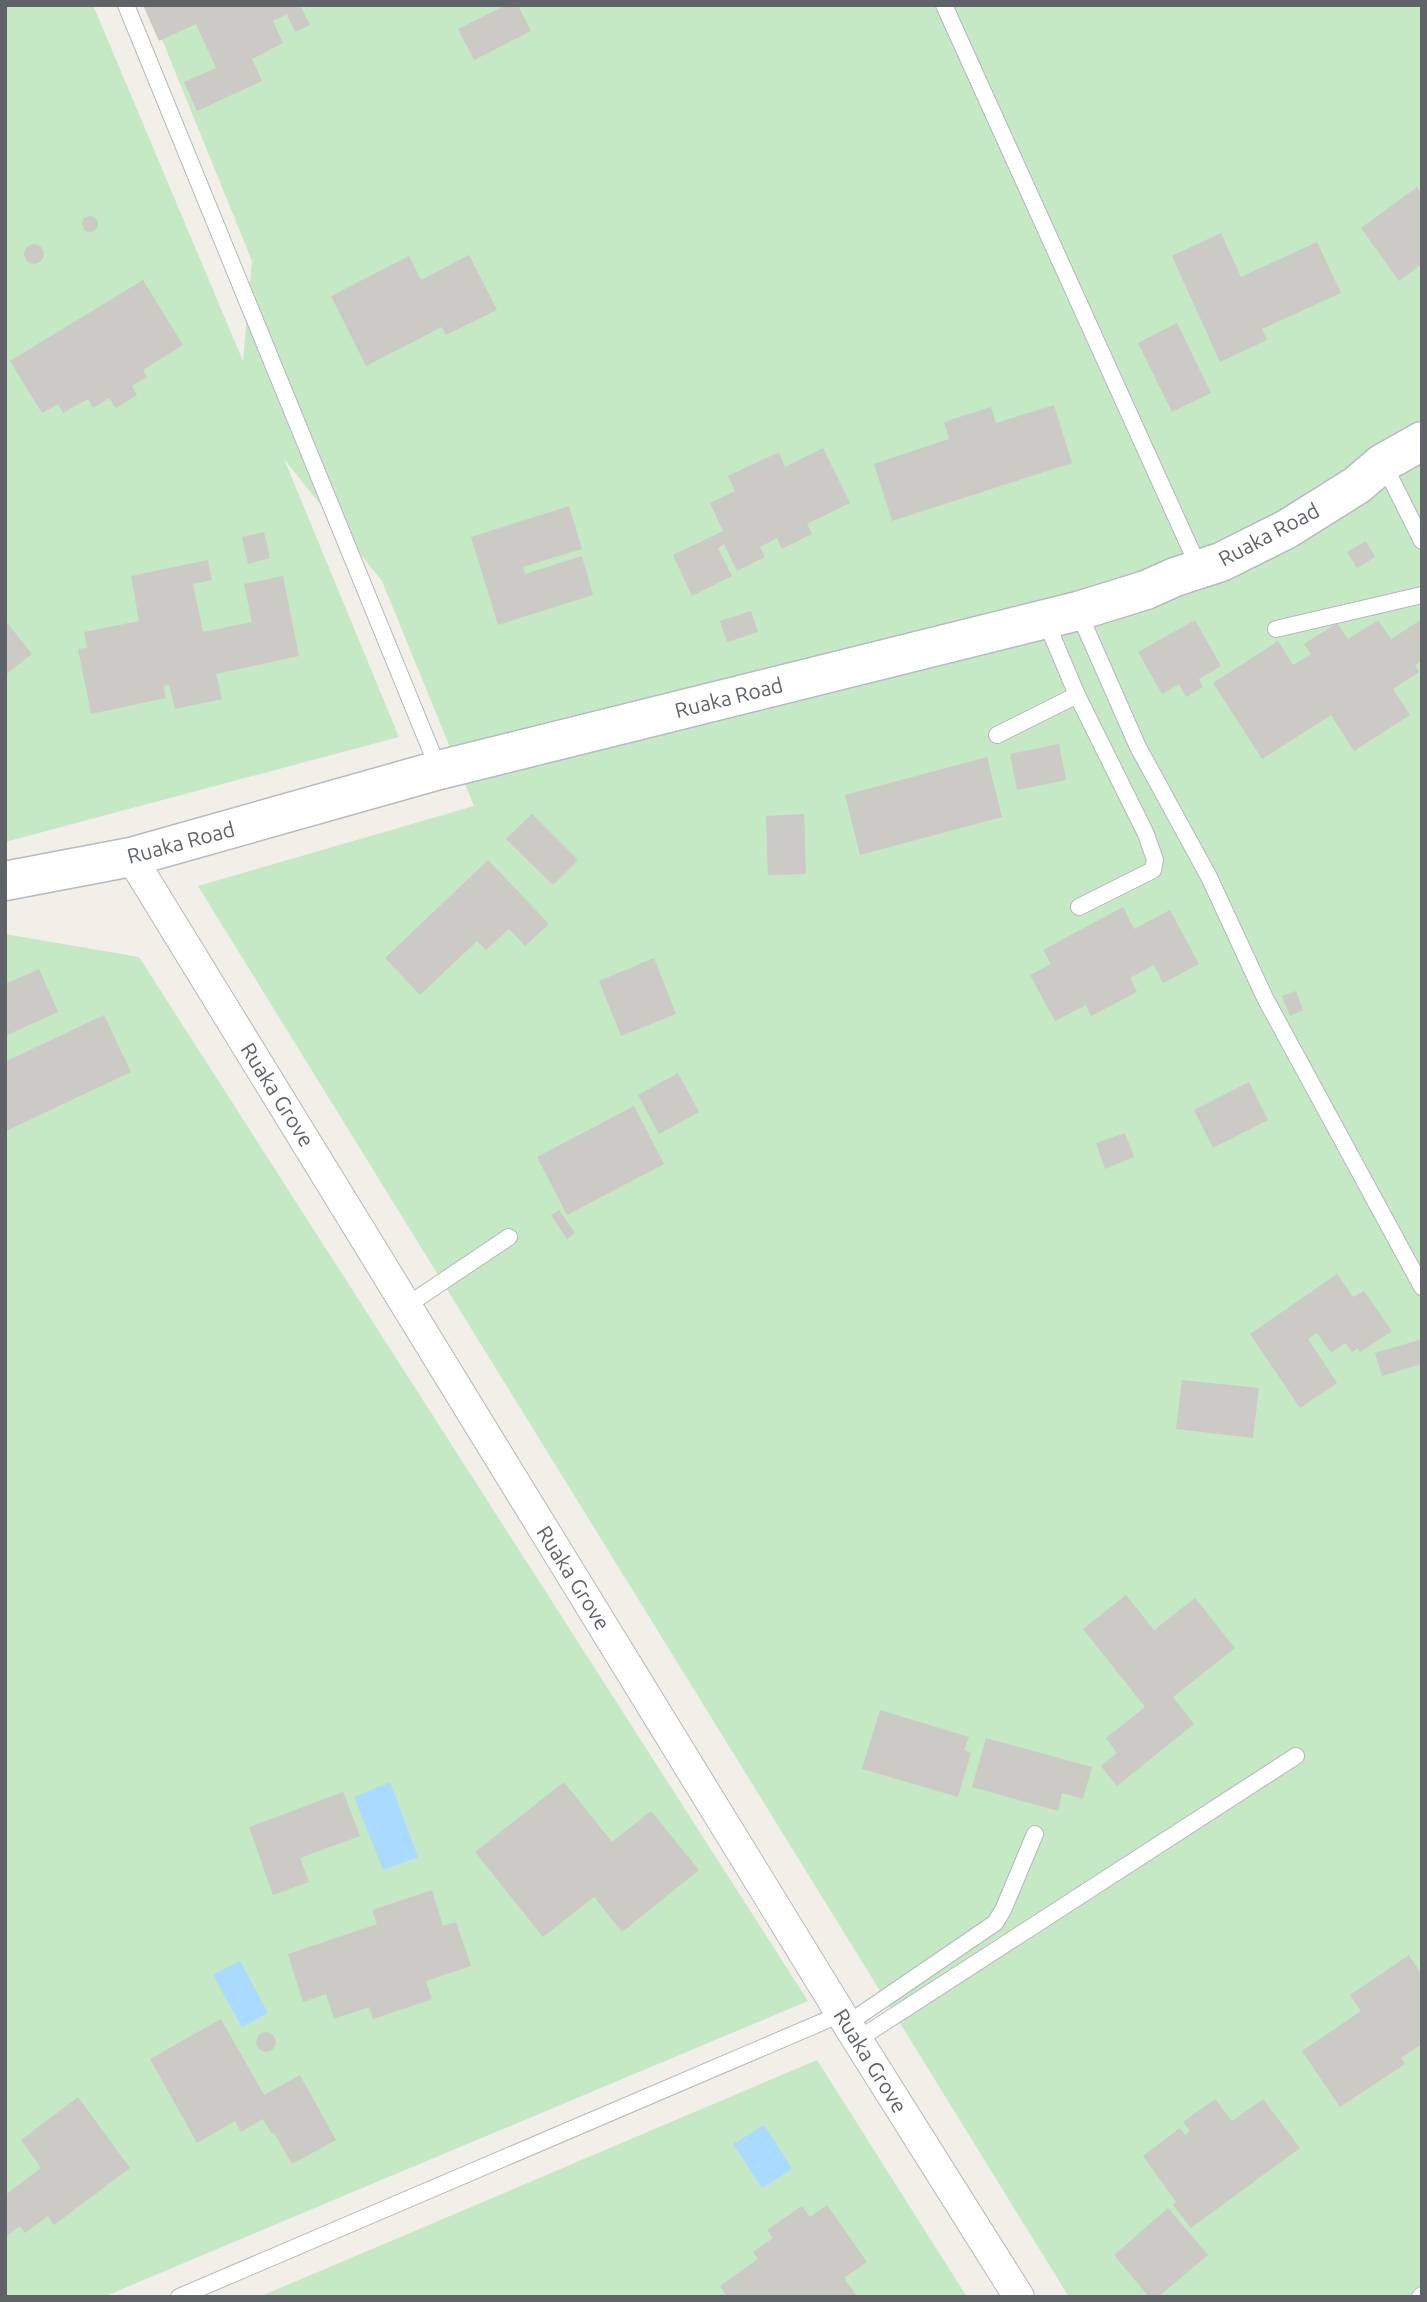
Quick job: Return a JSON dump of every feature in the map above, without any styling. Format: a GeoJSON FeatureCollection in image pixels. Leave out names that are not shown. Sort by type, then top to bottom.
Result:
{"type":"FeatureCollection","features":[{"type":"Feature","properties":{"kind":"street","name":"Ruaka Road"},"geometry":{"type":"LineString","coordinates":[[5,881],[131,857],[439,770],[1062,615],[1200,570],[1287,529],[1408,452]]}},
{"type":"Feature","properties":{"kind":"street","name":"Ruaka Grove"},"geometry":{"type":"LineString","coordinates":[[131,857],[848,2026],[1019,2297]]}},
{"type":"Feature","properties":{"kind":"lane"},"geometry":{"type":"LineString","coordinates":[[126,5],[439,770]]}},
{"type":"Feature","properties":{"kind":"lane"},"geometry":{"type":"LineString","coordinates":[[944,5],[1200,570]]}},
{"type":"Feature","properties":{"kind":"lane"},"geometry":{"type":"LineString","coordinates":[[1408,452],[1422,541]]}},
{"type":"Feature","properties":{"kind":"lane"},"geometry":{"type":"LineString","coordinates":[[1276,629],[1422,595]]}},
{"type":"Feature","properties":{"kind":"lane"},"geometry":{"type":"LineString","coordinates":[[1062,615],[1077,695],[1146,834],[1155,860],[1153,870],[1079,907]]}},
{"type":"Feature","properties":{"kind":"lane"},"geometry":{"type":"LineString","coordinates":[[1062,615],[1209,877],[1265,998],[1422,1287]]}},
{"type":"Feature","properties":{"kind":"lane"},"geometry":{"type":"LineString","coordinates":[[997,735],[1077,695]]}},
{"type":"Feature","properties":{"kind":"lane"},"geometry":{"type":"LineString","coordinates":[[406,1306],[509,1237]]}},
{"type":"Feature","properties":{"kind":"lane"},"geometry":{"type":"LineString","coordinates":[[179,2297],[848,2026],[1296,1756]]}},
{"type":"Feature","properties":{"kind":"lane"},"geometry":{"type":"LineString","coordinates":[[848,2026],[995,1923],[1035,1834]]}},
{"type":"Feature","properties":{"kind":"green space"},"geometry":{"type":"Polygon","coordinates":[[[5,5],[93,5],[243,361],[252,261],[148,5],[1422,5],[1422,2297],[1069,2297],[198,886],[474,806],[382,581],[284,459],[399,737],[5,842],[5,5]]]}},
{"type":"Feature","properties":{"kind":"green space"},"geometry":{"type":"Polygon","coordinates":[[[5,934],[139,957],[808,2001],[103,2297],[5,2297],[5,934]]]}},
{"type":"Feature","properties":{"kind":"green space"},"geometry":{"type":"Polygon","coordinates":[[[817,2060],[967,2297],[259,2297],[817,2060]]]}},
{"type":"Feature","properties":{"kind":"water"},"geometry":{"type":"Polygon","coordinates":[[[390,1782],[418,1857],[383,1870],[354,1797],[390,1782]]]}},
{"type":"Feature","properties":{"kind":"water"},"geometry":{"type":"Polygon","coordinates":[[[240,1961],[268,2013],[242,2027],[213,1975],[240,1961]]]}},
{"type":"Feature","properties":{"kind":"water"},"geometry":{"type":"Polygon","coordinates":[[[764,2125],[792,2169],[762,2188],[733,2144],[764,2125]]]}},
{"type":"Feature","properties":{"kind":"building"},"geometry":{"type":"Polygon","coordinates":[[[143,5],[300,5],[310,25],[295,32],[287,14],[273,21],[283,43],[252,59],[262,81],[197,111],[184,82],[216,68],[196,24],[159,41],[143,5]]]}},
{"type":"Feature","properties":{"kind":"building"},"geometry":{"type":"Polygon","coordinates":[[[506,5],[518,5],[531,31],[474,60],[458,29],[506,5]]]}},
{"type":"Feature","properties":{"kind":"building"},"geometry":{"type":"Polygon","coordinates":[[[1417,187],[1422,194],[1422,264],[1399,281],[1361,228],[1417,187]]]}},
{"type":"Feature","properties":{"kind":"building"},"geometry":{"type":"Polygon","coordinates":[[[87,216],[93,216],[98,224],[96,230],[87,232],[82,227],[82,221],[87,216]]]}},
{"type":"Feature","properties":{"kind":"building"},"geometry":{"type":"Polygon","coordinates":[[[1221,233],[1241,277],[1317,242],[1341,293],[1262,329],[1267,340],[1220,362],[1172,256],[1221,233]]]}},
{"type":"Feature","properties":{"kind":"building"},"geometry":{"type":"Polygon","coordinates":[[[34,244],[41,247],[44,254],[41,261],[34,264],[27,261],[24,254],[27,247],[34,244]]]}},
{"type":"Feature","properties":{"kind":"building"},"geometry":{"type":"Polygon","coordinates":[[[469,255],[497,310],[446,335],[442,327],[366,366],[331,296],[409,256],[421,280],[469,255]]]}},
{"type":"Feature","properties":{"kind":"building"},"geometry":{"type":"Polygon","coordinates":[[[143,280],[183,345],[143,370],[147,377],[132,386],[137,395],[116,408],[109,398],[93,408],[88,399],[63,413],[58,404],[42,413],[10,361],[143,280]]]}},
{"type":"Feature","properties":{"kind":"building"},"geometry":{"type":"Polygon","coordinates":[[[1177,323],[1211,393],[1172,412],[1138,343],[1177,323]]]}},
{"type":"Feature","properties":{"kind":"building"},"geometry":{"type":"Polygon","coordinates":[[[1054,405],[1072,463],[892,521],[874,464],[949,439],[944,422],[991,407],[996,423],[1054,405]]]}},
{"type":"Feature","properties":{"kind":"building"},"geometry":{"type":"Polygon","coordinates":[[[823,448],[850,503],[807,524],[812,534],[782,549],[777,538],[760,547],[765,557],[737,571],[724,544],[718,548],[732,576],[692,596],[673,555],[723,531],[710,503],[735,491],[728,476],[779,452],[785,467],[823,448]]]}},
{"type":"Feature","properties":{"kind":"building"},"geometry":{"type":"Polygon","coordinates":[[[569,506],[582,549],[523,567],[525,574],[582,556],[593,595],[498,625],[471,537],[569,506]]]}},
{"type":"Feature","properties":{"kind":"building"},"geometry":{"type":"Polygon","coordinates":[[[264,532],[270,558],[248,564],[242,537],[264,532]]]}},
{"type":"Feature","properties":{"kind":"building"},"geometry":{"type":"Polygon","coordinates":[[[1366,541],[1375,557],[1357,568],[1347,552],[1366,541]]]}},
{"type":"Feature","properties":{"kind":"building"},"geometry":{"type":"Polygon","coordinates":[[[208,560],[212,580],[193,584],[203,632],[252,622],[244,584],[283,576],[299,656],[216,674],[222,699],[175,709],[169,685],[163,686],[166,698],[91,714],[78,649],[87,648],[84,632],[139,621],[131,576],[208,560]]]}},
{"type":"Feature","properties":{"kind":"building"},"geometry":{"type":"Polygon","coordinates":[[[751,611],[758,632],[727,642],[720,621],[751,611]]]}},
{"type":"Feature","properties":{"kind":"building"},"geometry":{"type":"Polygon","coordinates":[[[1422,619],[1422,661],[1415,665],[1419,672],[1393,689],[1410,715],[1354,751],[1331,715],[1262,759],[1213,683],[1278,641],[1293,665],[1311,654],[1304,644],[1337,623],[1348,639],[1378,620],[1391,639],[1422,619]]]}},
{"type":"Feature","properties":{"kind":"building"},"geometry":{"type":"Polygon","coordinates":[[[5,620],[32,654],[5,675],[5,620]]]}},
{"type":"Feature","properties":{"kind":"building"},"geometry":{"type":"Polygon","coordinates":[[[1195,620],[1221,666],[1199,679],[1203,687],[1186,697],[1179,684],[1162,694],[1138,652],[1195,620]]]}},
{"type":"Feature","properties":{"kind":"building"},"geometry":{"type":"Polygon","coordinates":[[[1059,744],[1066,780],[1017,790],[1010,754],[1059,744]]]}},
{"type":"Feature","properties":{"kind":"building"},"geometry":{"type":"Polygon","coordinates":[[[987,757],[1002,817],[860,855],[845,795],[987,757]]]}},
{"type":"Feature","properties":{"kind":"building"},"geometry":{"type":"Polygon","coordinates":[[[532,814],[578,860],[553,885],[506,839],[532,814]]]}},
{"type":"Feature","properties":{"kind":"building"},"geometry":{"type":"Polygon","coordinates":[[[804,814],[806,874],[768,875],[766,816],[804,814]]]}},
{"type":"Feature","properties":{"kind":"building"},"geometry":{"type":"Polygon","coordinates":[[[488,860],[549,924],[525,946],[509,929],[486,950],[477,941],[420,995],[385,958],[488,860]]]}},
{"type":"Feature","properties":{"kind":"building"},"geometry":{"type":"Polygon","coordinates":[[[1123,907],[1134,929],[1170,910],[1199,964],[1163,983],[1154,965],[1130,978],[1137,992],[1091,1016],[1086,1005],[1055,1021],[1030,975],[1051,964],[1043,950],[1123,907]]]}},
{"type":"Feature","properties":{"kind":"building"},"geometry":{"type":"Polygon","coordinates":[[[654,958],[676,1014],[621,1036],[599,981],[654,958]]]}},
{"type":"Feature","properties":{"kind":"building"},"geometry":{"type":"Polygon","coordinates":[[[39,969],[58,1012],[5,1036],[5,984],[39,969]]]}},
{"type":"Feature","properties":{"kind":"building"},"geometry":{"type":"Polygon","coordinates":[[[1296,991],[1303,1010],[1290,1016],[1282,996],[1296,991]]]}},
{"type":"Feature","properties":{"kind":"building"},"geometry":{"type":"Polygon","coordinates":[[[104,1015],[131,1072],[8,1130],[5,1126],[5,1062],[104,1015]]]}},
{"type":"Feature","properties":{"kind":"building"},"geometry":{"type":"Polygon","coordinates":[[[678,1073],[699,1112],[659,1134],[638,1095],[678,1073]]]}},
{"type":"Feature","properties":{"kind":"building"},"geometry":{"type":"Polygon","coordinates":[[[1249,1082],[1268,1120],[1213,1148],[1194,1110],[1249,1082]]]}},
{"type":"Feature","properties":{"kind":"building"},"geometry":{"type":"Polygon","coordinates":[[[634,1106],[664,1164],[567,1215],[537,1157],[634,1106]]]}},
{"type":"Feature","properties":{"kind":"building"},"geometry":{"type":"Polygon","coordinates":[[[1125,1133],[1134,1157],[1105,1169],[1096,1143],[1125,1133]]]}},
{"type":"Feature","properties":{"kind":"building"},"geometry":{"type":"Polygon","coordinates":[[[559,1210],[575,1233],[567,1239],[551,1215],[559,1210]]]}},
{"type":"Feature","properties":{"kind":"building"},"geometry":{"type":"Polygon","coordinates":[[[1337,1274],[1353,1297],[1364,1291],[1392,1331],[1360,1352],[1358,1348],[1352,1352],[1345,1343],[1331,1353],[1317,1333],[1308,1339],[1337,1383],[1300,1408],[1250,1334],[1337,1274]]]}},
{"type":"Feature","properties":{"kind":"building"},"geometry":{"type":"Polygon","coordinates":[[[1422,1339],[1422,1364],[1382,1376],[1375,1353],[1422,1339]]]}},
{"type":"Feature","properties":{"kind":"building"},"geometry":{"type":"Polygon","coordinates":[[[1182,1380],[1259,1388],[1253,1438],[1176,1429],[1182,1380]]]}},
{"type":"Feature","properties":{"kind":"building"},"geometry":{"type":"Polygon","coordinates":[[[1126,1595],[1154,1630],[1195,1598],[1235,1648],[1173,1697],[1194,1724],[1117,1786],[1101,1766],[1117,1753],[1106,1738],[1145,1707],[1083,1629],[1126,1595]]]}},
{"type":"Feature","properties":{"kind":"building"},"geometry":{"type":"Polygon","coordinates":[[[880,1710],[969,1737],[964,1750],[971,1753],[958,1797],[862,1769],[880,1710]]]}},
{"type":"Feature","properties":{"kind":"building"},"geometry":{"type":"Polygon","coordinates":[[[986,1738],[1092,1767],[1083,1799],[1062,1793],[1058,1811],[972,1787],[986,1738]]]}},
{"type":"Feature","properties":{"kind":"building"},"geometry":{"type":"Polygon","coordinates":[[[564,1782],[612,1842],[651,1811],[699,1870],[622,1932],[594,1897],[543,1937],[475,1852],[564,1782]]]}},
{"type":"Feature","properties":{"kind":"building"},"geometry":{"type":"Polygon","coordinates":[[[343,1792],[360,1836],[300,1858],[309,1882],[273,1895],[249,1827],[343,1792]]]}},
{"type":"Feature","properties":{"kind":"building"},"geometry":{"type":"Polygon","coordinates":[[[432,1890],[443,1926],[456,1922],[471,1966],[426,1981],[432,1999],[373,2019],[369,2007],[334,2019],[326,1994],[303,2002],[288,1954],[377,1924],[372,1910],[432,1890]]]}},
{"type":"Feature","properties":{"kind":"building"},"geometry":{"type":"Polygon","coordinates":[[[1409,1955],[1422,1975],[1422,2044],[1401,2058],[1405,2064],[1340,2107],[1302,2051],[1361,2011],[1350,1995],[1409,1955]]]}},
{"type":"Feature","properties":{"kind":"building"},"geometry":{"type":"Polygon","coordinates":[[[221,2019],[264,2095],[300,2075],[336,2140],[292,2164],[263,2119],[241,2132],[235,2121],[197,2143],[150,2059],[221,2019]]]}},
{"type":"Feature","properties":{"kind":"building"},"geometry":{"type":"Polygon","coordinates":[[[266,2032],[273,2035],[276,2042],[273,2049],[266,2052],[259,2049],[256,2042],[259,2035],[266,2032]]]}},
{"type":"Feature","properties":{"kind":"building"},"geometry":{"type":"Polygon","coordinates":[[[78,2097],[130,2168],[54,2225],[48,2216],[25,2233],[20,2226],[5,2237],[5,2195],[41,2168],[21,2140],[78,2097]]]}},
{"type":"Feature","properties":{"kind":"building"},"geometry":{"type":"Polygon","coordinates":[[[1215,2099],[1232,2121],[1263,2099],[1300,2148],[1191,2228],[1173,2205],[1176,2202],[1143,2156],[1180,2128],[1185,2135],[1190,2131],[1183,2122],[1215,2099]]]}},
{"type":"Feature","properties":{"kind":"building"},"geometry":{"type":"Polygon","coordinates":[[[827,2205],[867,2262],[844,2278],[856,2295],[727,2297],[720,2286],[758,2259],[753,2252],[773,2238],[767,2230],[802,2206],[810,2217],[827,2205]]]}},
{"type":"Feature","properties":{"kind":"building"},"geometry":{"type":"Polygon","coordinates":[[[1168,2208],[1208,2255],[1158,2297],[1149,2297],[1114,2255],[1168,2208]]]}}]}
